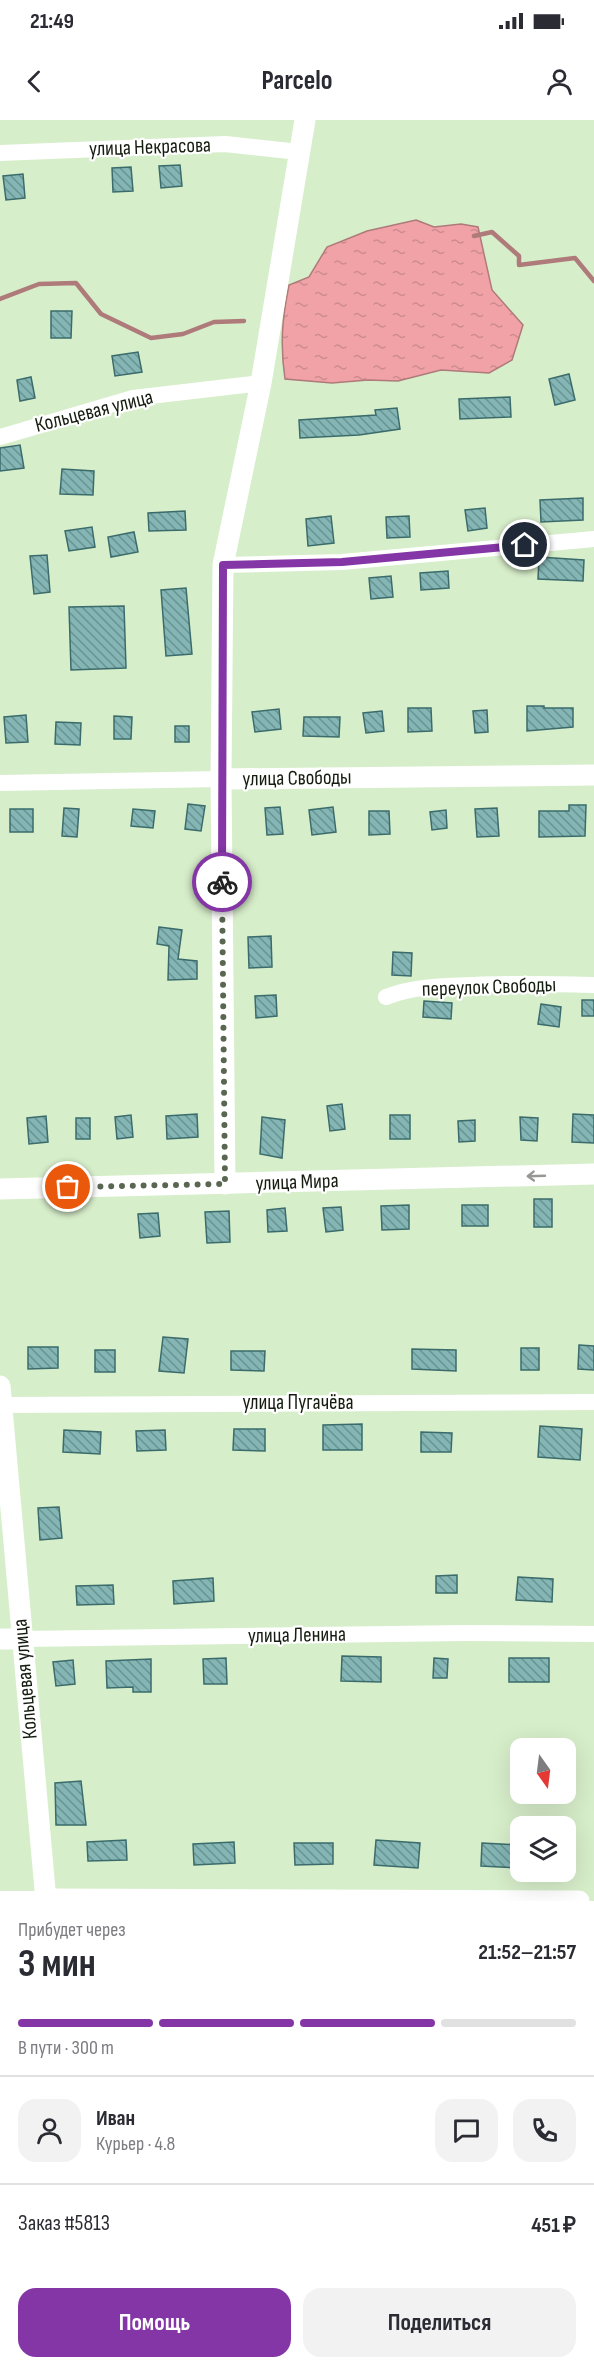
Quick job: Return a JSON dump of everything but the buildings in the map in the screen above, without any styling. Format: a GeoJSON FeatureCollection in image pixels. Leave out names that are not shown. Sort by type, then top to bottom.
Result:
{"type":"FeatureCollection","features":[{"type":"Feature","properties":{"kind":"street"},"geometry":{"type":"LineString","coordinates":[[225,1184],[221,779],[223,565],[261,383],[305,120]]}},
{"type":"Feature","properties":{"kind":"street","name":"улица Некрасова"},"geometry":{"type":"LineString","coordinates":[[0,153],[225,144],[299,152]]}},
{"type":"Feature","properties":{"kind":"street","name":"Кольцевая улица"},"geometry":{"type":"LineString","coordinates":[[0,437],[132,398],[261,383]]}},
{"type":"Feature","properties":{"kind":"street"},"geometry":{"type":"LineString","coordinates":[[223,565],[342,562],[594,539]]}},
{"type":"Feature","properties":{"kind":"street","name":"улица Свободы"},"geometry":{"type":"LineString","coordinates":[[0,783],[594,775]]}},
{"type":"Feature","properties":{"kind":"street","name":"переулок Свободы"},"geometry":{"type":"LineString","coordinates":[[386,997],[406,989],[449,986],[525,983],[594,985]]}},
{"type":"Feature","properties":{"kind":"street","name":"улица Мира"},"geometry":{"type":"LineString","coordinates":[[0,1189],[594,1174]]}},
{"type":"Feature","properties":{"kind":"street","name":"Кольцевая улица"},"geometry":{"type":"LineString","coordinates":[[1,1395],[46,1900]]}},
{"type":"Feature","properties":{"kind":"street","name":"улица Пугачёва"},"geometry":{"type":"LineString","coordinates":[[1,1395],[594,1402]]}},
{"type":"Feature","properties":{"kind":"street","name":"улица Ленина"},"geometry":{"type":"LineString","coordinates":[[0,1639],[467,1633],[594,1634]]}},
{"type":"Feature","properties":{"kind":"street"},"geometry":{"type":"LineString","coordinates":[[0,1899],[579,1901]]}},
{"type":"Feature","properties":{"kind":"water"},"geometry":{"type":"Polygon","coordinates":[[[416,220],[434,227],[461,224],[478,227],[492,290],[523,325],[512,360],[489,373],[441,370],[398,381],[368,380],[332,383],[285,379],[282,332],[289,285],[309,277],[327,247],[367,231],[416,220]]]}},
{"type":"Feature","properties":{"kind":"waterway"},"geometry":{"type":"LineString","coordinates":[[474,236],[492,232],[519,256],[519,265],[575,258],[594,281]]}},
{"type":"Feature","properties":{"kind":"waterway"},"geometry":{"type":"LineString","coordinates":[[0,299],[39,284],[76,283],[101,314],[151,338],[183,334],[214,322],[244,321]]}},
{"type":"Feature","properties":{"kind":"way so far"},"geometry":{"type":"LineString","coordinates":[[68,1187],[225,1184],[222,882]]}},
{"type":"Feature","properties":{"kind":"route"},"geometry":{"type":"LineString","coordinates":[[222,882],[223,565],[342,562],[525,545]]}}]}
